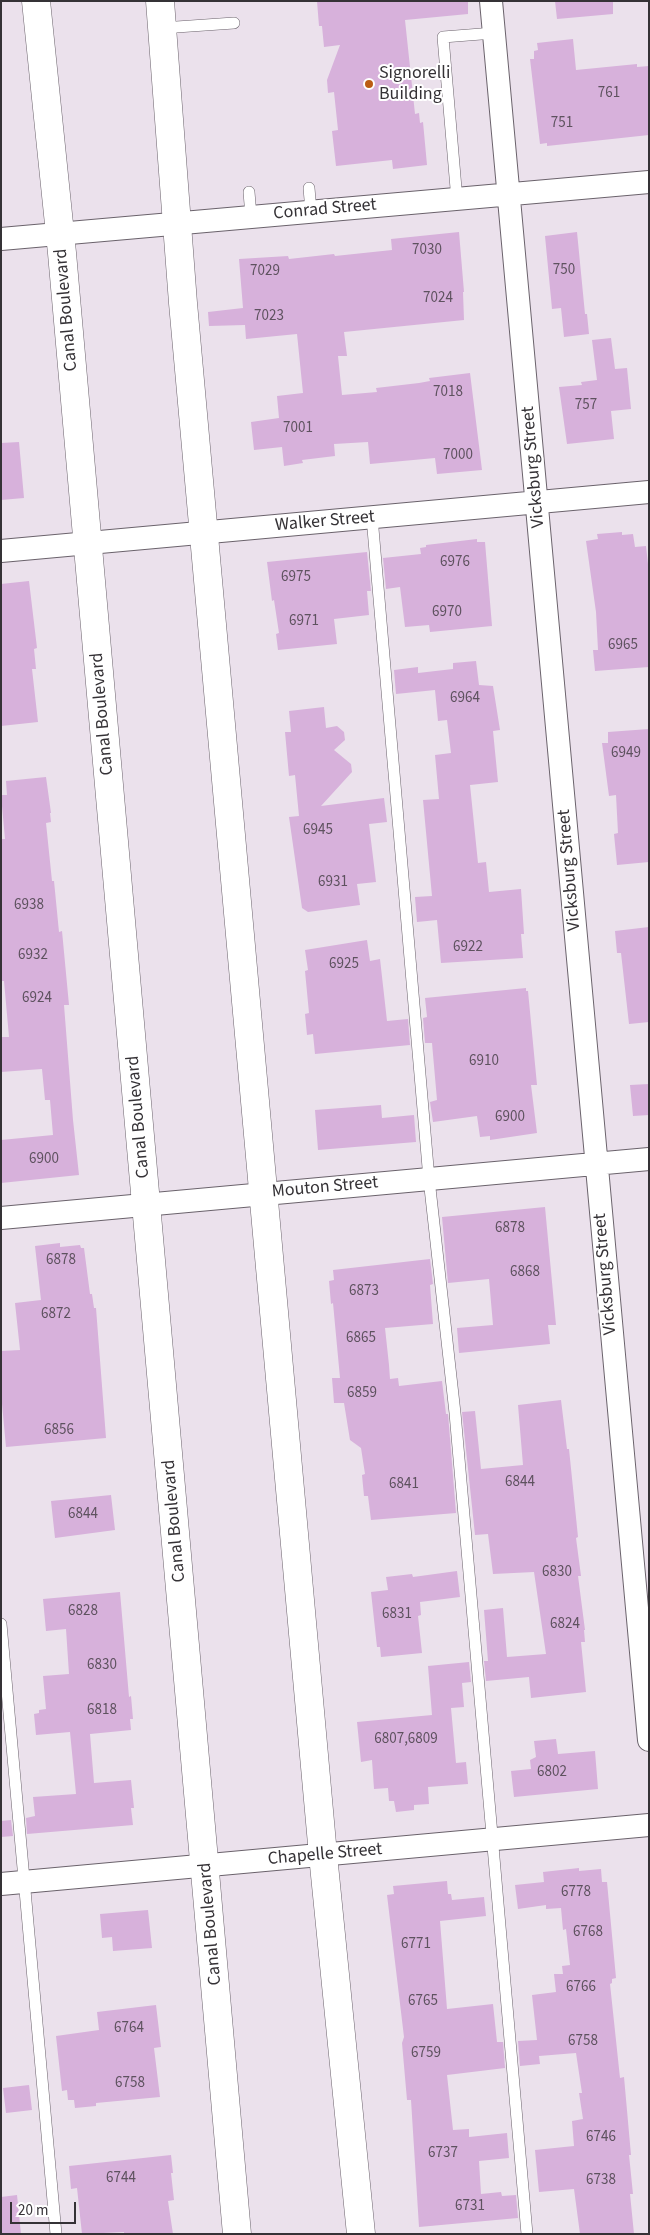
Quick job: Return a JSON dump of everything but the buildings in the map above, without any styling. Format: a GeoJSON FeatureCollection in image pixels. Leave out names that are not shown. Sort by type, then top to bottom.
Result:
{"type":"FeatureCollection","features":[{"type":"Feature","properties":{"kind":"main road","name":"Canal Boulevard"},"geometry":{"type":"LineString","coordinates":[[36,1],[60,234],[206,1866],[237,2234]]}},
{"type":"Feature","properties":{"kind":"main road"},"geometry":{"type":"LineString","coordinates":[[160,1],[177,222],[323,1855],[361,2234]]}},
{"type":"Feature","properties":{"kind":"street","name":"Vicksburg Street"},"geometry":{"type":"LineString","coordinates":[[491,1],[649,1740]]}},
{"type":"Feature","properties":{"kind":"street","name":"Conrad Street"},"geometry":{"type":"LineString","coordinates":[[1,238],[509,196],[649,182]]}},
{"type":"Feature","properties":{"kind":"street","name":"Walker Street"},"geometry":{"type":"LineString","coordinates":[[1,551],[649,492]]}},
{"type":"Feature","properties":{"kind":"street","name":"Mouton Street"},"geometry":{"type":"LineString","coordinates":[[1,1218],[649,1159]]}},
{"type":"Feature","properties":{"kind":"street","name":"Chapelle Street"},"geometry":{"type":"LineString","coordinates":[[1,1884],[649,1825]]}},
{"type":"Feature","properties":{"kind":"lane"},"geometry":{"type":"LineString","coordinates":[[162,28],[234,23]]}},
{"type":"Feature","properties":{"kind":"lane"},"geometry":{"type":"LineString","coordinates":[[457,200],[443,37],[494,33]]}},
{"type":"Feature","properties":{"kind":"lane"},"geometry":{"type":"LineString","coordinates":[[309,188],[311,211]]}},
{"type":"Feature","properties":{"kind":"lane"},"geometry":{"type":"LineString","coordinates":[[249,192],[251,216]]}},
{"type":"Feature","properties":{"kind":"lane"},"geometry":{"type":"LineString","coordinates":[[372,517],[429,1179],[455,1413],[527,2234]]}},
{"type":"Feature","properties":{"kind":"lane"},"geometry":{"type":"LineString","coordinates":[[1,1624],[56,2234]]}},
{"type":"Feature","properties":{"kind":"place","name":"Signorelli Building"},"geometry":{"type":"Point","coordinates":[369,84]}}]}
